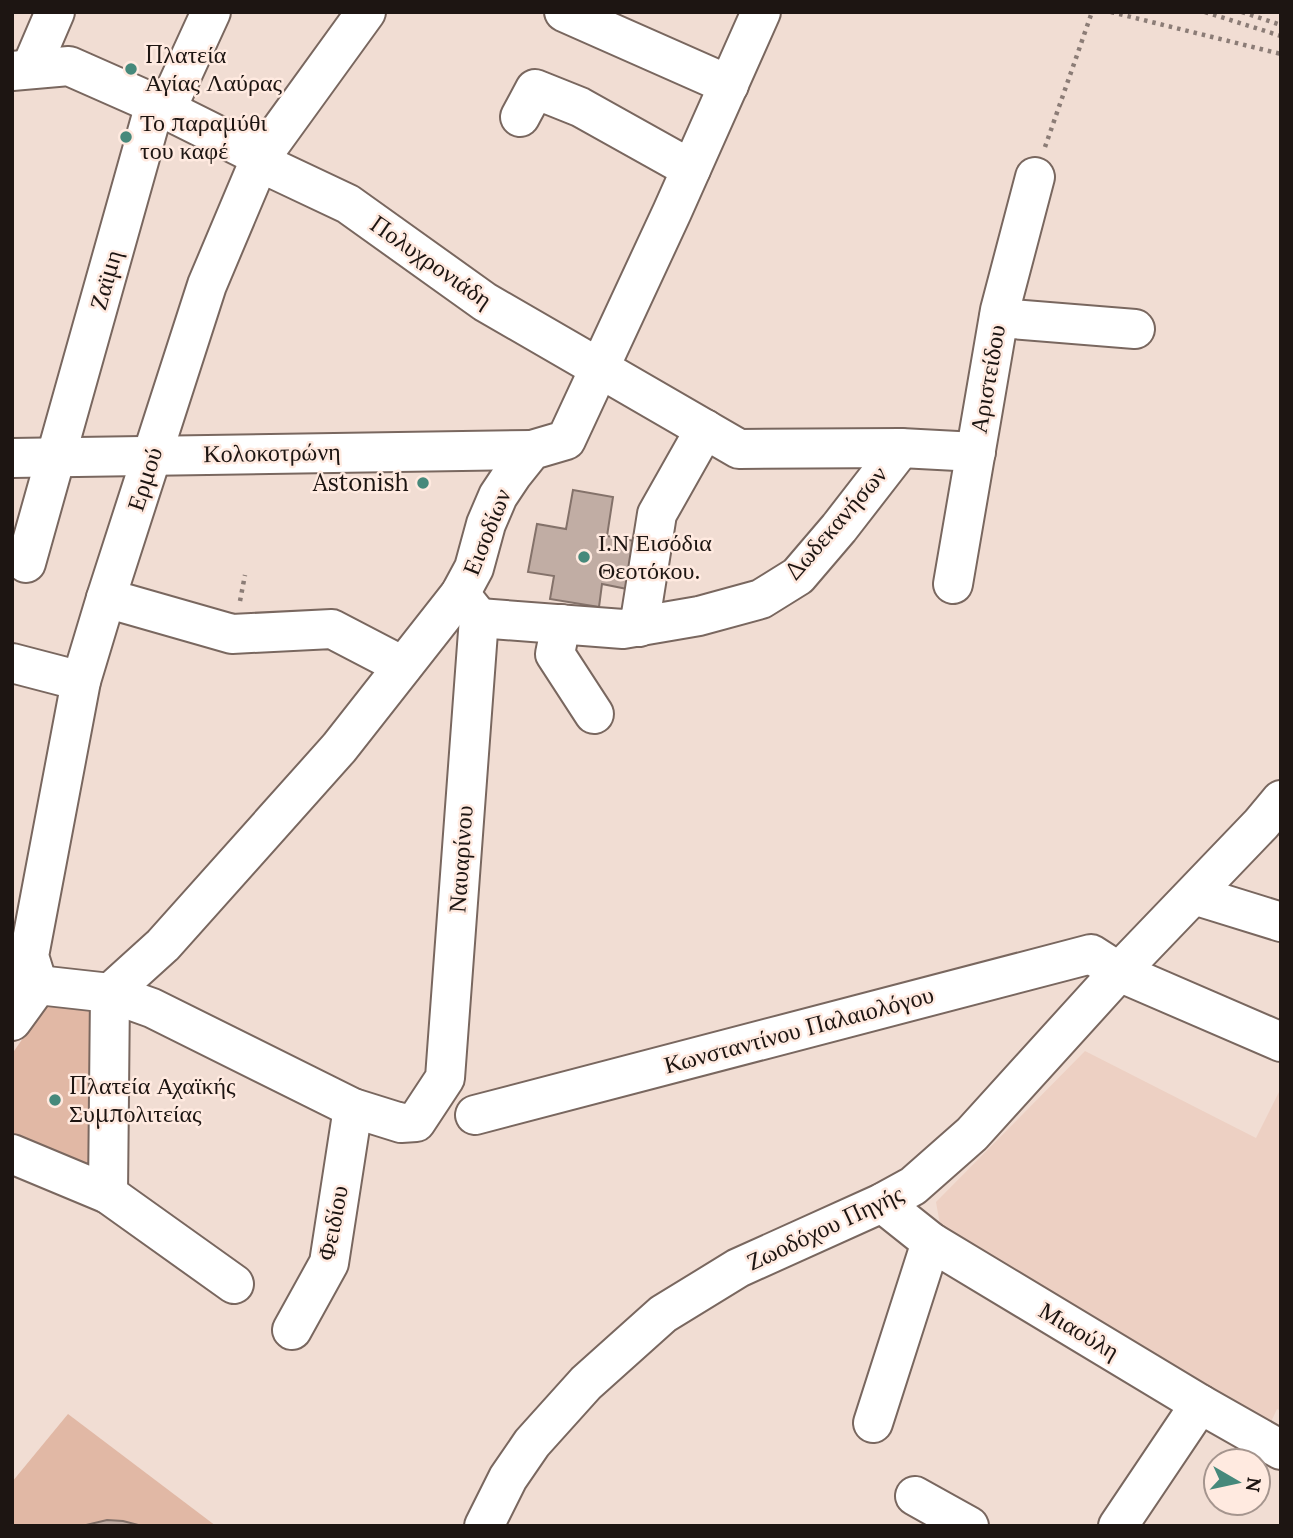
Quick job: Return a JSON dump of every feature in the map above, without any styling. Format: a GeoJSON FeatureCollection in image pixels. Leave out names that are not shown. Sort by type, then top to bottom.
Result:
{"type":"FeatureCollection","features":[{"type":"Feature","properties":{"kind":"street"},"geometry":{"type":"LineString","coordinates":[[22,70],[55,12]]}},
{"type":"Feature","properties":{"kind":"street","name":"Ζαϊμη"},"geometry":{"type":"LineString","coordinates":[[26,563],[160,107],[211,12]]}},
{"type":"Feature","properties":{"kind":"street","name":"Ερμού"},"geometry":{"type":"LineString","coordinates":[[25,977],[81,681],[207,285],[260,160],[366,12]]}},
{"type":"Feature","properties":{"kind":"street"},"geometry":{"type":"LineString","coordinates":[[564,12],[729,85]]}},
{"type":"Feature","properties":{"kind":"street"},"geometry":{"type":"LineString","coordinates":[[533,450],[566,439],[761,12]]}},
{"type":"Feature","properties":{"kind":"street","name":"Πολυχρονιάδη"},"geometry":{"type":"LineString","coordinates":[[22,70],[69,66],[160,107],[348,204],[485,302],[599,369]]}},
{"type":"Feature","properties":{"kind":"street"},"geometry":{"type":"LineString","coordinates":[[520,117],[535,89],[580,107],[691,169]]}},
{"type":"Feature","properties":{"kind":"street","name":"Αριστείδου"},"geometry":{"type":"LineString","coordinates":[[953,583],[999,318],[1035,177]]}},
{"type":"Feature","properties":{"kind":"street"},"geometry":{"type":"LineString","coordinates":[[999,318],[1135,329]]}},
{"type":"Feature","properties":{"kind":"street"},"geometry":{"type":"LineString","coordinates":[[599,369],[739,449],[901,448],[976,452]]}},
{"type":"Feature","properties":{"kind":"street"},"geometry":{"type":"LineString","coordinates":[[639,626],[657,514],[705,429]]}},
{"type":"Feature","properties":{"kind":"street","name":"Δωδεκανήσων"},"geometry":{"type":"LineString","coordinates":[[470,606],[561,624],[623,629],[699,616],[761,599],[798,576],[901,448]]}},
{"type":"Feature","properties":{"kind":"street","name":"Κολοκοτρώνη"},"geometry":{"type":"LineString","coordinates":[[12,458],[533,450]]}},
{"type":"Feature","properties":{"kind":"street","name":"Εισοδίων"},"geometry":{"type":"LineString","coordinates":[[110,993],[163,945],[339,748],[403,666],[470,606],[474,568],[486,524],[498,496],[533,450]]}},
{"type":"Feature","properties":{"kind":"street"},"geometry":{"type":"LineString","coordinates":[[106,598],[232,634],[332,629],[403,666]]}},
{"type":"Feature","properties":{"kind":"street","name":"Ναυαρίνου"},"geometry":{"type":"LineString","coordinates":[[353,1108],[401,1122],[416,1122],[445,1078],[470,606]]}},
{"type":"Feature","properties":{"kind":"street"},"geometry":{"type":"LineString","coordinates":[[561,624],[555,654],[594,714]]}},
{"type":"Feature","properties":{"kind":"street"},"geometry":{"type":"LineString","coordinates":[[12,663],[81,681]]}},
{"type":"Feature","properties":{"kind":"street","name":"Ζωοδόχου Πηγής"},"geometry":{"type":"LineString","coordinates":[[484,1526],[508,1478],[532,1443],[586,1383],[663,1314],[738,1268],[914,1186],[972,1135],[1119,972],[1281,800]]}},
{"type":"Feature","properties":{"kind":"street"},"geometry":{"type":"LineString","coordinates":[[1194,895],[1281,922]]}},
{"type":"Feature","properties":{"kind":"street","name":"Κωνσταντίνου Παλαιολόγου"},"geometry":{"type":"LineString","coordinates":[[475,1115],[1091,954],[1119,972],[1281,1042]]}},
{"type":"Feature","properties":{"kind":"street"},"geometry":{"type":"LineString","coordinates":[[12,1021],[25,977],[110,993],[152,1008],[353,1108]]}},
{"type":"Feature","properties":{"kind":"street"},"geometry":{"type":"LineString","coordinates":[[108,1194],[110,993]]}},
{"type":"Feature","properties":{"kind":"street","name":"Φειδίου"},"geometry":{"type":"LineString","coordinates":[[292,1330],[329,1263],[353,1108]]}},
{"type":"Feature","properties":{"kind":"street"},"geometry":{"type":"LineString","coordinates":[[12,1154],[108,1194],[234,1284]]}},
{"type":"Feature","properties":{"kind":"street","name":"Μιαούλη"},"geometry":{"type":"LineString","coordinates":[[882,1203],[931,1242],[1281,1450]]}},
{"type":"Feature","properties":{"kind":"street"},"geometry":{"type":"LineString","coordinates":[[873,1423],[931,1242]]}},
{"type":"Feature","properties":{"kind":"street"},"geometry":{"type":"LineString","coordinates":[[1118,1526],[1200,1404]]}},
{"type":"Feature","properties":{"kind":"street"},"geometry":{"type":"LineString","coordinates":[[915,1496],[969,1526]]}},
{"type":"Feature","properties":{"kind":"path"},"geometry":{"type":"LineString","coordinates":[[1056,118],[1092,12]]}},
{"type":"Feature","properties":{"kind":"path"},"geometry":{"type":"LineString","coordinates":[[1111,12],[1281,54]]}},
{"type":"Feature","properties":{"kind":"path"},"geometry":{"type":"LineString","coordinates":[[1205,12],[1281,36]]}},
{"type":"Feature","properties":{"kind":"path"},"geometry":{"type":"LineString","coordinates":[[1242,12],[1281,25]]}},
{"type":"Feature","properties":{"kind":"shaded area","name":"Πλατεία Αχαϊκής Συμπολιτείας"},"geometry":{"type":"Polygon","coordinates":[[[49,1004],[98,1010],[97,1158],[88,1167],[12,1146],[12,1054],[49,1004]]]}},
{"type":"Feature","properties":{"kind":"shaded area"},"geometry":{"type":"Polygon","coordinates":[[[1085,1051],[1256,1138],[1281,1088],[1281,1411],[1277,1409],[1270,1424],[941,1230],[936,1202],[1085,1051]]]}},
{"type":"Feature","properties":{"kind":"shaded area"},"geometry":{"type":"Polygon","coordinates":[[[68,1414],[216,1526],[12,1526],[12,1482],[68,1414]]]}},
{"type":"Feature","properties":{"kind":"building","name":"Ι.Ν Εισόδια Θεοτόκου."},"geometry":{"type":"Polygon","coordinates":[[[573,490],[613,497],[607,536],[640,542],[632,590],[602,584],[599,607],[550,599],[554,576],[528,572],[537,524],[566,529],[573,490]]]}},
{"type":"Feature","properties":{"kind":"building"},"geometry":{"type":"Polygon","coordinates":[[[107,1520],[123,1521],[142,1526],[82,1526],[107,1520]]]}},
{"type":"Feature","properties":{"kind":"place","name":"Πλατεία Αγίας Λαύρας"},"geometry":{"type":"Point","coordinates":[131,69]}},
{"type":"Feature","properties":{"kind":"place","name":"Το παραμύθι του καφέ"},"geometry":{"type":"Point","coordinates":[126,137]}},
{"type":"Feature","properties":{"kind":"place","name":"Astonish"},"geometry":{"type":"Point","coordinates":[423,483]}},
{"type":"Feature","properties":{"kind":"place","name":"Ι.Ν Εισόδια Θεοτόκου."},"geometry":{"type":"Point","coordinates":[584,557]}},
{"type":"Feature","properties":{"kind":"place","name":"Πλατεία Αχαϊκής Συμπολιτείας"},"geometry":{"type":"Point","coordinates":[55,1100]}}]}
